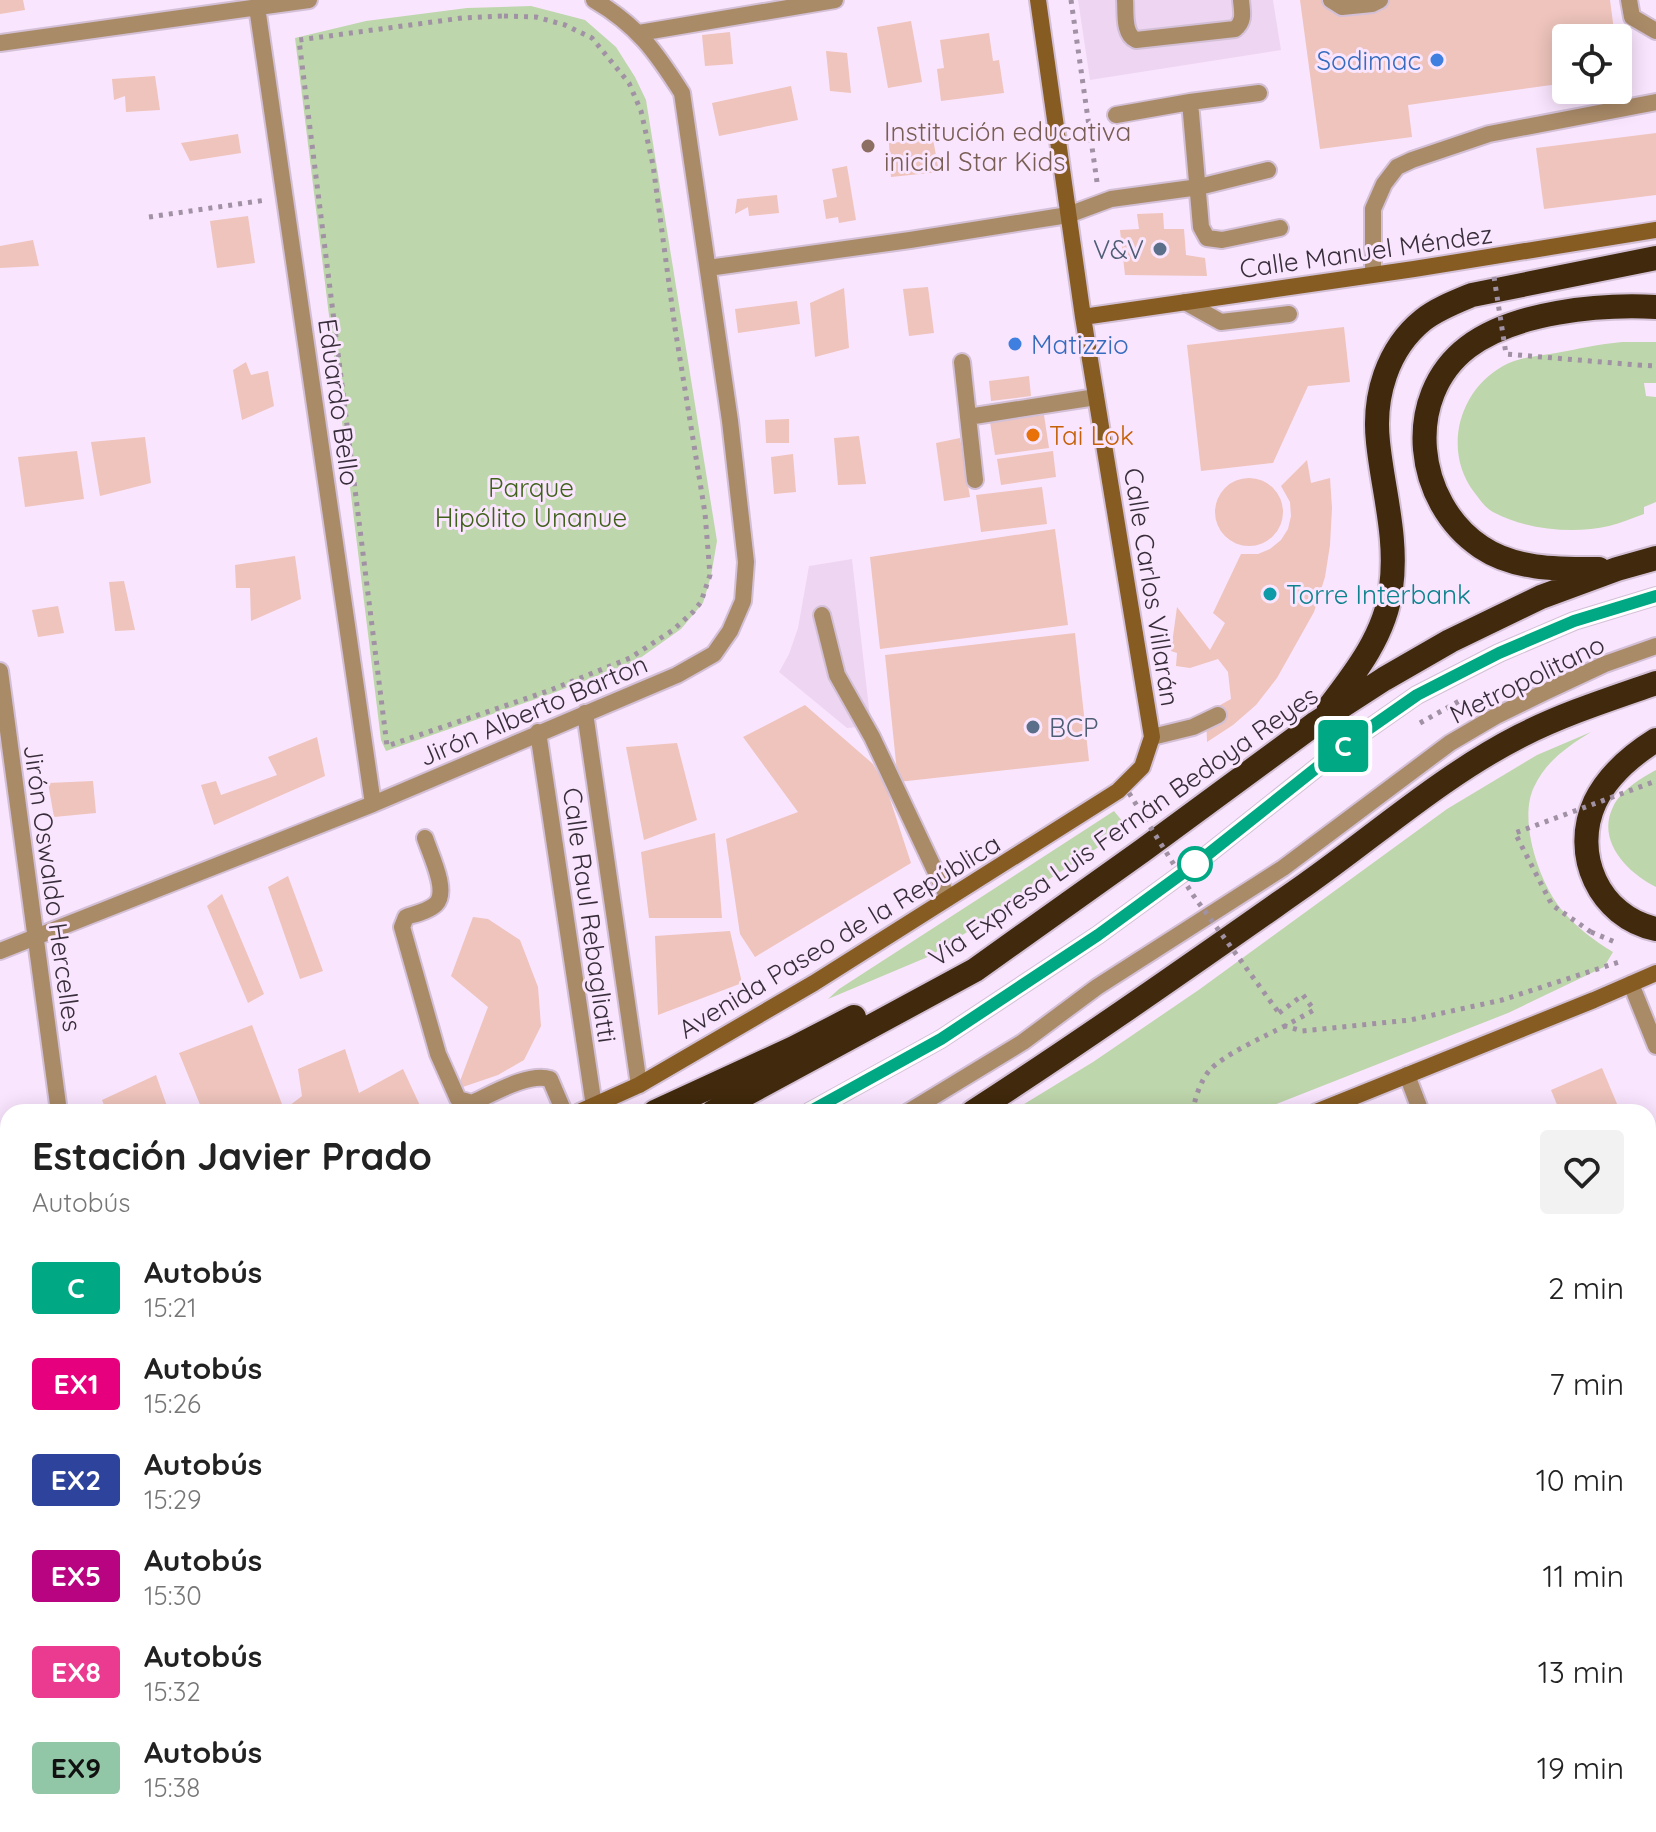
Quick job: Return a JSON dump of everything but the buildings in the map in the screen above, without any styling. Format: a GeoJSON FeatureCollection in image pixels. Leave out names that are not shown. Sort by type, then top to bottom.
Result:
{"type":"FeatureCollection","features":[{"type":"Feature","properties":{"kind":"highway"},"geometry":{"type":"LineString","coordinates":[[1316,723],[1362,661],[1388,608],[1394,550],[1377,440],[1377,420],[1383,380],[1398,347],[1424,320],[1472,295],[1656,258]]}},
{"type":"Feature","properties":{"kind":"highway"},"geometry":{"type":"LineString","coordinates":[[1617,569],[1555,569],[1525,565],[1501,558],[1463,534],[1437,496],[1430,479],[1423,440],[1424,420],[1434,388],[1454,360],[1468,347],[1501,328],[1540,316],[1628,306],[1656,307]]}},
{"type":"Feature","properties":{"kind":"highway","name":"Vía Expresa Luis Fernán Bedoya Reyes"},"geometry":{"type":"LineString","coordinates":[[728,1104],[975,970],[1316,723],[1384,679],[1450,641],[1541,597],[1656,558]]}},
{"type":"Feature","properties":{"kind":"highway"},"geometry":{"type":"LineString","coordinates":[[985,1104],[1311,881],[1453,776],[1520,736],[1586,707],[1656,683]]}},
{"type":"Feature","properties":{"kind":"highway"},"geometry":{"type":"LineString","coordinates":[[1656,740],[1629,760],[1605,786],[1589,819],[1586,840],[1593,877],[1603,895],[1629,920],[1656,929]]}},
{"type":"Feature","properties":{"kind":"highway"},"geometry":{"type":"LineString","coordinates":[[672,1104],[794,1048],[910,988],[975,970]]}},
{"type":"Feature","properties":{"kind":"street"},"geometry":{"type":"LineString","coordinates":[[0,43],[309,0]]}},
{"type":"Feature","properties":{"kind":"street","name":"Jirón Alberto Barton"},"geometry":{"type":"LineString","coordinates":[[0,951],[373,804],[677,675],[714,654],[730,631],[743,601],[746,562],[741,507],[682,93],[660,58],[639,33],[594,0]]}},
{"type":"Feature","properties":{"kind":"street"},"geometry":{"type":"LineString","coordinates":[[639,33],[835,0]]}},
{"type":"Feature","properties":{"kind":"street","name":"Calle Carlos Villarán"},"geometry":{"type":"LineString","coordinates":[[1038,0],[1083,317],[1152,737],[1142,767],[1124,792]]}},
{"type":"Feature","properties":{"kind":"street"},"geometry":{"type":"LineString","coordinates":[[1125,0],[1128,33],[1136,40],[1235,29],[1243,19],[1241,0]]}},
{"type":"Feature","properties":{"kind":"street"},"geometry":{"type":"LineString","coordinates":[[1331,0],[1342,7],[1372,4],[1380,0]]}},
{"type":"Feature","properties":{"kind":"street"},"geometry":{"type":"LineString","coordinates":[[1629,0],[1632,17],[1656,31]]}},
{"type":"Feature","properties":{"kind":"street","name":"Eduardo Bello"},"geometry":{"type":"LineString","coordinates":[[257,7],[373,804]]}},
{"type":"Feature","properties":{"kind":"street"},"geometry":{"type":"LineString","coordinates":[[1116,115],[1259,93]]}},
{"type":"Feature","properties":{"kind":"street"},"geometry":{"type":"LineString","coordinates":[[1190,102],[1201,227],[1207,238],[1222,240],[1280,228]]}},
{"type":"Feature","properties":{"kind":"street"},"geometry":{"type":"LineString","coordinates":[[1373,274],[1373,209],[1384,184],[1397,167],[1489,134],[1656,102]]}},
{"type":"Feature","properties":{"kind":"street"},"geometry":{"type":"LineString","coordinates":[[708,268],[1068,215],[1111,199],[1199,187],[1268,170]]}},
{"type":"Feature","properties":{"kind":"street","name":"Calle Manuel Méndez"},"geometry":{"type":"LineString","coordinates":[[1083,317],[1656,230]]}},
{"type":"Feature","properties":{"kind":"street"},"geometry":{"type":"LineString","coordinates":[[1185,302],[1221,322],[1289,314]]}},
{"type":"Feature","properties":{"kind":"street"},"geometry":{"type":"LineString","coordinates":[[962,362],[975,480]]}},
{"type":"Feature","properties":{"kind":"street"},"geometry":{"type":"LineString","coordinates":[[968,417],[1096,397]]}},
{"type":"Feature","properties":{"kind":"street","name":"Metropolitano"},"geometry":{"type":"LineString","coordinates":[[823,1104],[941,1039],[1098,935],[1202,859],[1344,746],[1417,695],[1499,653],[1574,621],[1656,596]]}},
{"type":"Feature","properties":{"kind":"street"},"geometry":{"type":"LineString","coordinates":[[822,615],[837,675],[872,737],[948,898]]}},
{"type":"Feature","properties":{"kind":"street","name":"Metropolitano"},"geometry":{"type":"LineString","coordinates":[[921,1104],[1023,1042],[1097,987],[1283,868],[1450,743],[1545,692],[1605,664],[1656,646]]}},
{"type":"Feature","properties":{"kind":"street","name":"Jirón Oswaldo Hercelles"},"geometry":{"type":"LineString","coordinates":[[0,671],[58,1104]]}},
{"type":"Feature","properties":{"kind":"street","name":"Calle Raul Rebagliatti"},"geometry":{"type":"LineString","coordinates":[[585,713],[639,1085]]}},
{"type":"Feature","properties":{"kind":"street"},"geometry":{"type":"LineString","coordinates":[[1152,737],[1193,727],[1218,715]]}},
{"type":"Feature","properties":{"kind":"street","name":"Calle Raul Rebagliatti"},"geometry":{"type":"LineString","coordinates":[[538,732],[585,1104]]}},
{"type":"Feature","properties":{"kind":"street","name":"Avenida Paseo de la República"},"geometry":{"type":"LineString","coordinates":[[597,1104],[639,1085],[814,983],[1124,792]]}},
{"type":"Feature","properties":{"kind":"street"},"geometry":{"type":"LineString","coordinates":[[425,838],[442,889],[439,902],[432,908],[406,917],[402,927],[438,1054],[458,1099],[472,1103],[520,1081],[543,1076],[550,1079],[561,1104]]}},
{"type":"Feature","properties":{"kind":"street"},"geometry":{"type":"LineString","coordinates":[[1336,1104],[1656,973]]}},
{"type":"Feature","properties":{"kind":"street"},"geometry":{"type":"LineString","coordinates":[[1631,984],[1656,1046]]}},
{"type":"Feature","properties":{"kind":"street"},"geometry":{"type":"LineString","coordinates":[[1407,1075],[1418,1104]]}},
{"type":"Feature","properties":{"kind":"path"},"geometry":{"type":"LineString","coordinates":[[1071,0],[1100,203]]}},
{"type":"Feature","properties":{"kind":"path"},"geometry":{"type":"LineString","coordinates":[[504,16],[536,17],[565,25],[592,38],[629,83],[641,111],[653,165],[705,513],[710,575],[701,602],[673,630],[630,658],[548,691],[387,746],[299,40],[462,18],[504,16]]}},
{"type":"Feature","properties":{"kind":"path"},"geometry":{"type":"LineString","coordinates":[[149,217],[285,197]]}},
{"type":"Feature","properties":{"kind":"path"},"geometry":{"type":"LineString","coordinates":[[1494,277],[1506,354],[1656,366]]}},
{"type":"Feature","properties":{"kind":"path"},"geometry":{"type":"LineString","coordinates":[[1591,932],[1552,905],[1515,833],[1656,781]]}},
{"type":"Feature","properties":{"kind":"path"},"geometry":{"type":"LineString","coordinates":[[1124,792],[1193,895],[1279,1013],[1303,995],[1314,1010],[1257,1040],[1209,1071],[1193,1104]]}},
{"type":"Feature","properties":{"kind":"path"},"geometry":{"type":"LineString","coordinates":[[1285,1026],[1302,1031],[1410,1020],[1502,1000],[1633,958]]}},
{"type":"Feature","properties":{"kind":"shaded area"},"geometry":{"type":"Polygon","coordinates":[[[1078,0],[1273,0],[1281,50],[1090,80],[1078,0]]]}},
{"type":"Feature","properties":{"kind":"shaded area"},"geometry":{"type":"Polygon","coordinates":[[[852,559],[871,726],[847,728],[779,672],[798,628],[809,566],[852,559]]]}},
{"type":"Feature","properties":{"kind":"green space","name":"Parque Hipólito Unanue"},"geometry":{"type":"Polygon","coordinates":[[[531,6],[585,20],[616,47],[646,100],[717,541],[711,576],[703,603],[681,629],[636,661],[386,751],[381,740],[295,38],[366,21],[467,8],[531,6]]]}},
{"type":"Feature","properties":{"kind":"green space"},"geometry":{"type":"Polygon","coordinates":[[[1622,342],[1656,342],[1656,383],[1644,383],[1646,396],[1656,397],[1656,502],[1644,507],[1644,514],[1609,526],[1581,530],[1536,527],[1508,519],[1489,509],[1464,476],[1459,459],[1460,423],[1475,390],[1503,366],[1516,361],[1622,342]]]}},
{"type":"Feature","properties":{"kind":"green space"},"geometry":{"type":"Polygon","coordinates":[[[1591,732],[1566,749],[1545,770],[1534,787],[1528,816],[1533,850],[1545,883],[1573,922],[1613,952],[1604,967],[1508,1013],[1276,1104],[1024,1104],[1093,1062],[1200,989],[1447,809],[1537,755],[1591,732]]]}},
{"type":"Feature","properties":{"kind":"green space"},"geometry":{"type":"Polygon","coordinates":[[[1656,770],[1656,887],[1635,873],[1618,854],[1612,844],[1609,820],[1621,795],[1656,770]]]}},
{"type":"Feature","properties":{"kind":"green space"},"geometry":{"type":"Polygon","coordinates":[[[1114,811],[1128,828],[930,956],[828,999],[839,989],[1114,811]]]}},
{"type":"Feature","properties":{"kind":"bus line","name":"C"},"geometry":{"type":"LineString","coordinates":[[823,1104],[941,1039],[1098,935],[1202,859],[1344,746],[1417,695],[1499,653],[1574,621],[1656,596]]}},
{"type":"Feature","properties":{"kind":"place","name":"Sodimac"},"geometry":{"type":"Point","coordinates":[1437,60]}},
{"type":"Feature","properties":{"kind":"place","name":"Institución educativa inicial Star Kids"},"geometry":{"type":"Point","coordinates":[868,146]}},
{"type":"Feature","properties":{"kind":"place","name":"V&V"},"geometry":{"type":"Point","coordinates":[1160,249]}},
{"type":"Feature","properties":{"kind":"place","name":"Matizzio"},"geometry":{"type":"Point","coordinates":[1015,344]}},
{"type":"Feature","properties":{"kind":"place","name":"Tai Lok"},"geometry":{"type":"Point","coordinates":[1033,435]}},
{"type":"Feature","properties":{"kind":"place","name":"Torre Interbank"},"geometry":{"type":"Point","coordinates":[1270,594]}},
{"type":"Feature","properties":{"kind":"place","name":"BCP"},"geometry":{"type":"Point","coordinates":[1033,727]}}]}
